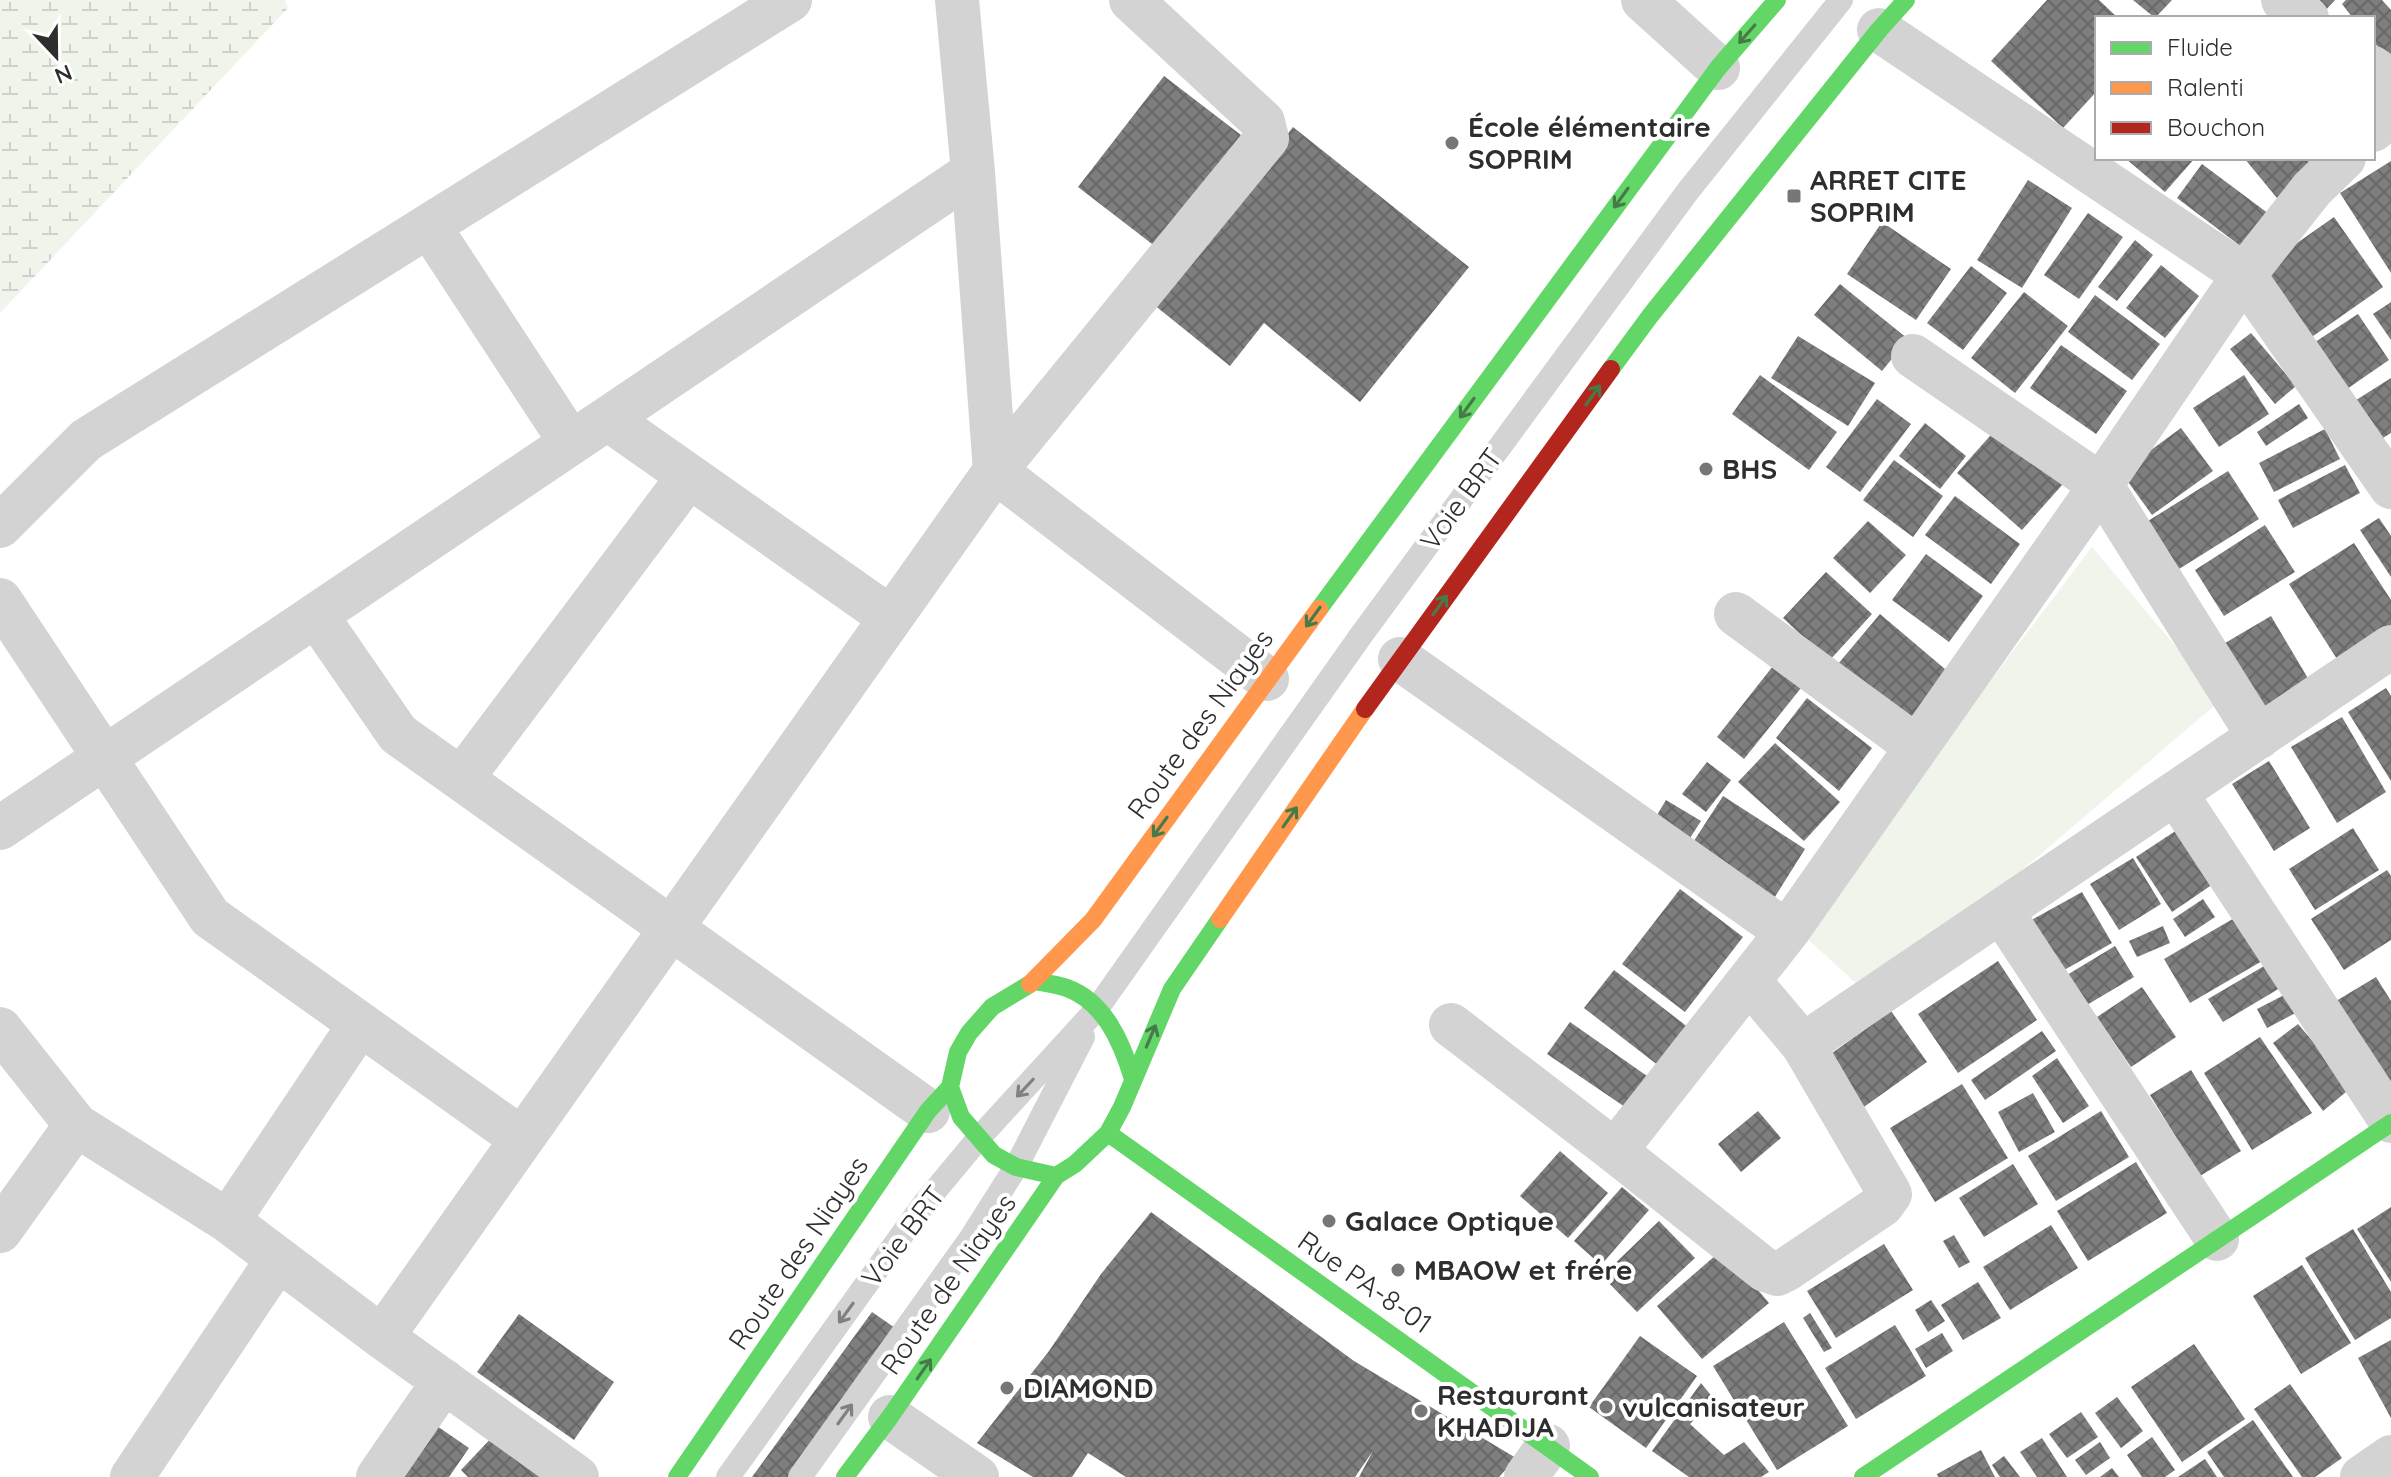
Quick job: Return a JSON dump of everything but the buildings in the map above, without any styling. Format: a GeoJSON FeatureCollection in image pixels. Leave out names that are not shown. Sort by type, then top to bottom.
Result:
{"type":"FeatureCollection","features":[{"type":"Feature","properties":{"kind":"main road","name":"Route des Niayes"},"geometry":{"type":"LineString","coordinates":[[677,1477],[939,1099],[969,1033],[992,1007],[1035,981],[1093,920],[1718,68],[1777,0]]}},
{"type":"Feature","properties":{"kind":"main road"},"geometry":{"type":"LineString","coordinates":[[1108,1133],[1172,989],[1400,659],[1650,316],[1892,15]]}},
{"type":"Feature","properties":{"kind":"main road"},"geometry":{"type":"LineString","coordinates":[[1035,981],[1071,990],[1112,1025],[1124,1048],[1133,1079]]}},
{"type":"Feature","properties":{"kind":"main road"},"geometry":{"type":"LineString","coordinates":[[939,1099],[961,1117],[994,1155],[1016,1167],[1056,1176]]}},
{"type":"Feature","properties":{"kind":"main road"},"geometry":{"type":"LineString","coordinates":[[1863,1477],[2391,1122]]}},
{"type":"Feature","properties":{"kind":"main road","name":"Route de Niayes"},"geometry":{"type":"LineString","coordinates":[[845,1477],[890,1417],[1056,1176],[1075,1164],[1108,1133]]}},
{"type":"Feature","properties":{"kind":"main road","name":"Rue PA-8-01"},"geometry":{"type":"LineString","coordinates":[[1108,1133],[1537,1462],[1590,1477]]}},
{"type":"Feature","properties":{"kind":"street"},"geometry":{"type":"LineString","coordinates":[[0,526],[86,440],[790,0]]}},
{"type":"Feature","properties":{"kind":"street"},"geometry":{"type":"LineString","coordinates":[[957,0],[995,471],[1267,679]]}},
{"type":"Feature","properties":{"kind":"street"},"geometry":{"type":"LineString","coordinates":[[382,1337],[995,471],[1267,138],[1263,122],[1131,0]]}},
{"type":"Feature","properties":{"kind":"street"},"geometry":{"type":"LineString","coordinates":[[1643,0],[1718,68]]}},
{"type":"Feature","properties":{"kind":"street"},"geometry":{"type":"LineString","coordinates":[[2283,0],[2304,16]]}},
{"type":"Feature","properties":{"kind":"street"},"geometry":{"type":"LineString","coordinates":[[1892,15],[2244,275],[2391,487]]}},
{"type":"Feature","properties":{"kind":"street"},"geometry":{"type":"LineString","coordinates":[[2375,128],[2391,113]]}},
{"type":"Feature","properties":{"kind":"street"},"geometry":{"type":"LineString","coordinates":[[1615,1151],[1787,932],[2101,485],[2244,275],[2312,189],[2342,160]]}},
{"type":"Feature","properties":{"kind":"street"},"geometry":{"type":"LineString","coordinates":[[0,828],[973,172]]}},
{"type":"Feature","properties":{"kind":"street"},"geometry":{"type":"LineString","coordinates":[[429,226],[571,443]]}},
{"type":"Feature","properties":{"kind":"street"},"geometry":{"type":"LineString","coordinates":[[1913,356],[2101,485],[2259,737]]}},
{"type":"Feature","properties":{"kind":"street"},"geometry":{"type":"LineString","coordinates":[[608,419],[891,618]]}},
{"type":"Feature","properties":{"kind":"street"},"geometry":{"type":"LineString","coordinates":[[462,778],[689,476]]}},
{"type":"Feature","properties":{"kind":"street"},"geometry":{"type":"LineString","coordinates":[[0,600],[210,917],[522,1139]]}},
{"type":"Feature","properties":{"kind":"street"},"geometry":{"type":"LineString","coordinates":[[1736,614],[1917,747]]}},
{"type":"Feature","properties":{"kind":"street"},"geometry":{"type":"LineString","coordinates":[[316,615],[398,734],[671,928],[939,1099]]}},
{"type":"Feature","properties":{"kind":"street"},"geometry":{"type":"LineString","coordinates":[[1803,1045],[2391,647]]}},
{"type":"Feature","properties":{"kind":"street"},"geometry":{"type":"LineString","coordinates":[[1400,659],[1787,932]]}},
{"type":"Feature","properties":{"kind":"street"},"geometry":{"type":"LineString","coordinates":[[2176,794],[2391,1122]]}},
{"type":"Feature","properties":{"kind":"street"},"geometry":{"type":"LineString","coordinates":[[2001,911],[2217,1239]]}},
{"type":"Feature","properties":{"kind":"street"},"geometry":{"type":"LineString","coordinates":[[1451,1025],[1765,1270],[1777,1274],[1882,1205],[1890,1194],[1803,1045],[1749,981]]}},
{"type":"Feature","properties":{"kind":"street"},"geometry":{"type":"LineString","coordinates":[[228,1221],[360,1024]]}},
{"type":"Feature","properties":{"kind":"street"},"geometry":{"type":"LineString","coordinates":[[0,1029],[76,1125],[228,1221],[382,1337],[577,1477]]}},
{"type":"Feature","properties":{"kind":"street"},"geometry":{"type":"LineString","coordinates":[[0,1231],[76,1125]]}},
{"type":"Feature","properties":{"kind":"street"},"geometry":{"type":"LineString","coordinates":[[132,1477],[278,1259]]}},
{"type":"Feature","properties":{"kind":"street"},"geometry":{"type":"LineString","coordinates":[[378,1477],[444,1381]]}},
{"type":"Feature","properties":{"kind":"street"},"geometry":{"type":"LineString","coordinates":[[890,1417],[977,1477]]}},
{"type":"Feature","properties":{"kind":"lane","name":"Voie BRT"},"geometry":{"type":"LineString","coordinates":[[728,1477],[924,1204],[978,1139],[1096,1010],[1362,634],[1688,191],[1841,0]]}},
{"type":"Feature","properties":{"kind":"lane","name":"Voie BRT"},"geometry":{"type":"LineString","coordinates":[[800,1477],[971,1238],[1016,1167],[1096,1010]]}},
{"type":"Feature","properties":{"kind":"green space"},"geometry":{"type":"Polygon","coordinates":[[[0,0],[285,0],[288,8],[0,313],[0,0]]]}},
{"type":"Feature","properties":{"kind":"green space"},"geometry":{"type":"Polygon","coordinates":[[[2092,547],[2221,700],[1872,998],[1800,932],[2092,547]]]}},
{"type":"Feature","properties":{"kind":"traffic: fast"},"geometry":{"type":"LineString","coordinates":[[1319,609],[1718,68],[1777,0]]}},
{"type":"Feature","properties":{"kind":"traffic: fast"},"geometry":{"type":"LineString","coordinates":[[1611,369],[1650,316],[1906,0]]}},
{"type":"Feature","properties":{"kind":"traffic: fast"},"geometry":{"type":"LineString","coordinates":[[845,1477],[890,1417],[1056,1176],[1075,1164],[1108,1133],[1172,989],[1220,919]]}},
{"type":"Feature","properties":{"kind":"traffic: fast"},"geometry":{"type":"LineString","coordinates":[[1035,981],[1067,988],[1092,1003],[1110,1025],[1133,1079]]}},
{"type":"Feature","properties":{"kind":"traffic: fast"},"geometry":{"type":"LineString","coordinates":[[677,1477],[928,1111],[950,1087],[958,1052],[969,1033],[992,1007],[1030,984]]}},
{"type":"Feature","properties":{"kind":"traffic: fast"},"geometry":{"type":"LineString","coordinates":[[950,1087],[961,1117],[994,1155],[1016,1167],[1056,1176]]}},
{"type":"Feature","properties":{"kind":"traffic: fast"},"geometry":{"type":"LineString","coordinates":[[1863,1477],[2391,1123]]}},
{"type":"Feature","properties":{"kind":"traffic: fast"},"geometry":{"type":"LineString","coordinates":[[1108,1133],[1590,1477]]}},
{"type":"Feature","properties":{"kind":"traffic: slow"},"geometry":{"type":"LineString","coordinates":[[1030,984],[1093,920],[1319,609]]}},
{"type":"Feature","properties":{"kind":"traffic: slow"},"geometry":{"type":"LineString","coordinates":[[1220,919],[1365,709]]}},
{"type":"Feature","properties":{"kind":"traffic: jam"},"geometry":{"type":"LineString","coordinates":[[1365,709],[1611,369]]}},
{"type":"Feature","properties":{"kind":"place","name":"École élémentaire SOPRIM"},"geometry":{"type":"Point","coordinates":[1452,143]}},
{"type":"Feature","properties":{"kind":"place","name":"ARRET CITE SOPRIM"},"geometry":{"type":"Point","coordinates":[1794,196]}},
{"type":"Feature","properties":{"kind":"place","name":"BHS"},"geometry":{"type":"Point","coordinates":[1706,469]}},
{"type":"Feature","properties":{"kind":"place","name":"Galace Optique"},"geometry":{"type":"Point","coordinates":[1329,1221]}},
{"type":"Feature","properties":{"kind":"place","name":"MBAOW et frére"},"geometry":{"type":"Point","coordinates":[1398,1270]}},
{"type":"Feature","properties":{"kind":"place","name":"DIAMOND"},"geometry":{"type":"Point","coordinates":[1007,1388]}},
{"type":"Feature","properties":{"kind":"place","name":"vulcanisateur"},"geometry":{"type":"Point","coordinates":[1606,1407]}},
{"type":"Feature","properties":{"kind":"place","name":"Restaurant KHADIJA"},"geometry":{"type":"Point","coordinates":[1421,1411]}}]}
